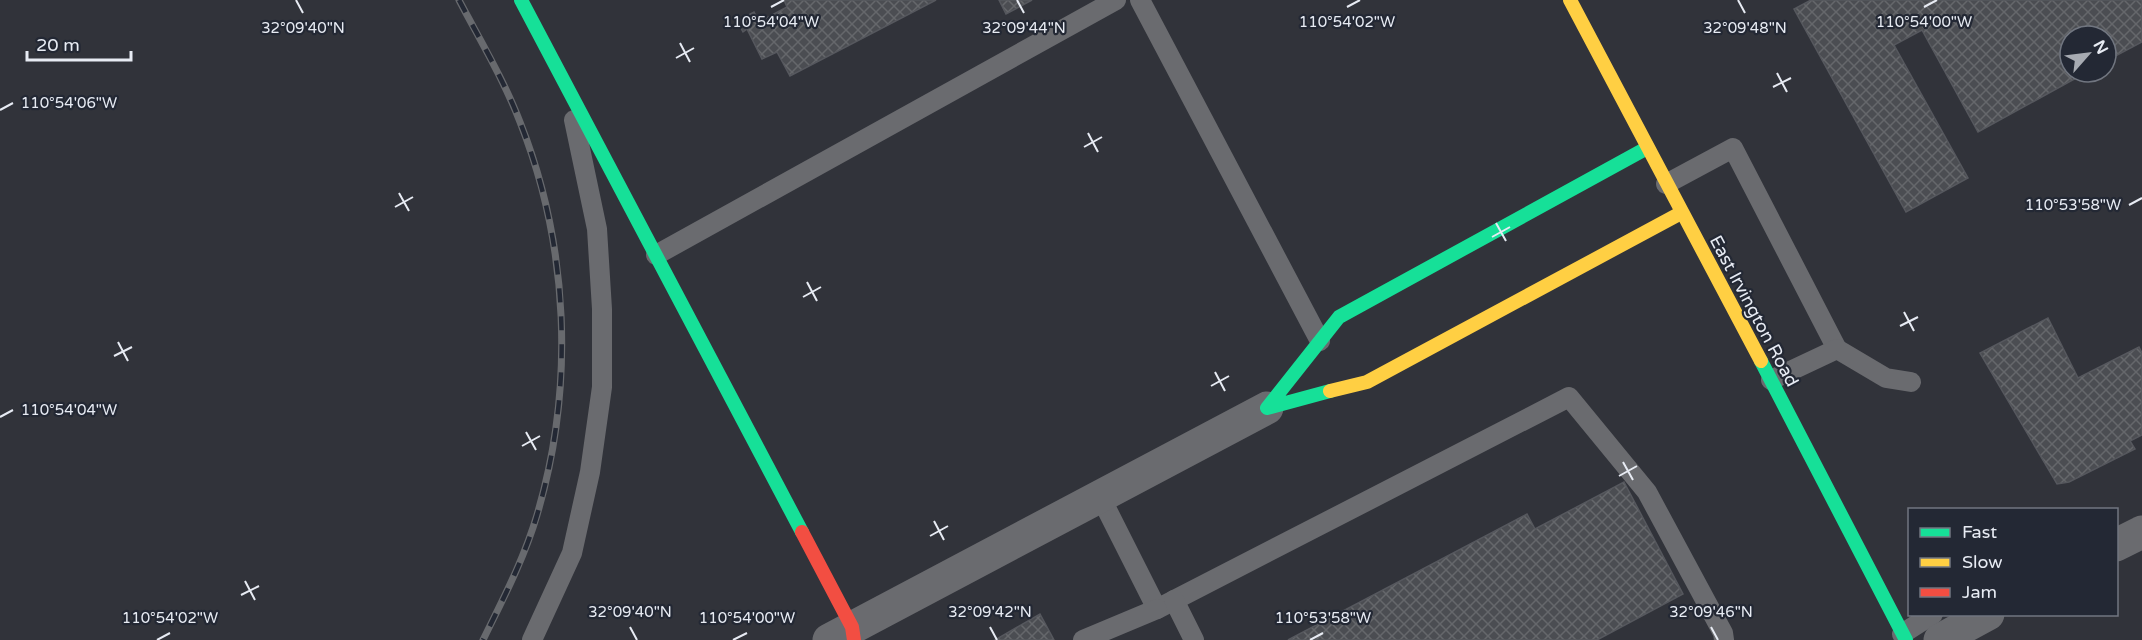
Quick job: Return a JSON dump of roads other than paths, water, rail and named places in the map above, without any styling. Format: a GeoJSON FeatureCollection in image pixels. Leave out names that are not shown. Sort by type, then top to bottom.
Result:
{"type":"FeatureCollection","features":[{"type":"Feature","properties":{"kind":"street"},"geometry":{"type":"LineString","coordinates":[[521,0],[656,255],[845,636],[1100,496],[1267,408],[1367,382],[1681,213]]}},
{"type":"Feature","properties":{"kind":"street","name":"East Irvington Road"},"geometry":{"type":"LineString","coordinates":[[1575,2],[1647,148],[1771,380],[1904,637]]}},
{"type":"Feature","properties":{"kind":"street"},"geometry":{"type":"LineString","coordinates":[[1267,408],[1339,317],[1647,148]]}},
{"type":"Feature","properties":{"kind":"street"},"geometry":{"type":"LineString","coordinates":[[2118,544],[2142,532]]}},
{"type":"Feature","properties":{"kind":"street"},"geometry":{"type":"LineString","coordinates":[[1940,640],[1986,616]]}},
{"type":"Feature","properties":{"kind":"lane"},"geometry":{"type":"LineString","coordinates":[[656,255],[1116,0]]}},
{"type":"Feature","properties":{"kind":"lane"},"geometry":{"type":"LineString","coordinates":[[1140,0],[1320,341]]}},
{"type":"Feature","properties":{"kind":"lane"},"geometry":{"type":"LineString","coordinates":[[532,640],[572,553],[590,471],[603,387],[602,309],[597,229],[566,85]]}},
{"type":"Feature","properties":{"kind":"lane"},"geometry":{"type":"LineString","coordinates":[[1666,184],[1733,148],[1837,349],[1886,378],[1911,382]]}},
{"type":"Feature","properties":{"kind":"lane"},"geometry":{"type":"LineString","coordinates":[[1771,380],[1837,349]]}},
{"type":"Feature","properties":{"kind":"lane"},"geometry":{"type":"LineString","coordinates":[[1083,640],[1157,609],[1569,397],[1647,492],[1723,633],[1724,640]]}},
{"type":"Feature","properties":{"kind":"lane"},"geometry":{"type":"LineString","coordinates":[[1100,496],[1157,609]]}},
{"type":"Feature","properties":{"kind":"lane"},"geometry":{"type":"LineString","coordinates":[[1174,600],[1194,640]]}},
{"type":"Feature","properties":{"kind":"lane"},"geometry":{"type":"LineString","coordinates":[[1904,637],[1932,616]]}},
{"type":"Feature","properties":{"kind":"railway"},"geometry":{"type":"LineString","coordinates":[[459,0],[507,91],[536,169],[549,218],[557,267],[561,317],[561,367],[557,417],[549,466],[537,515],[526,547],[483,640]]}}]}
